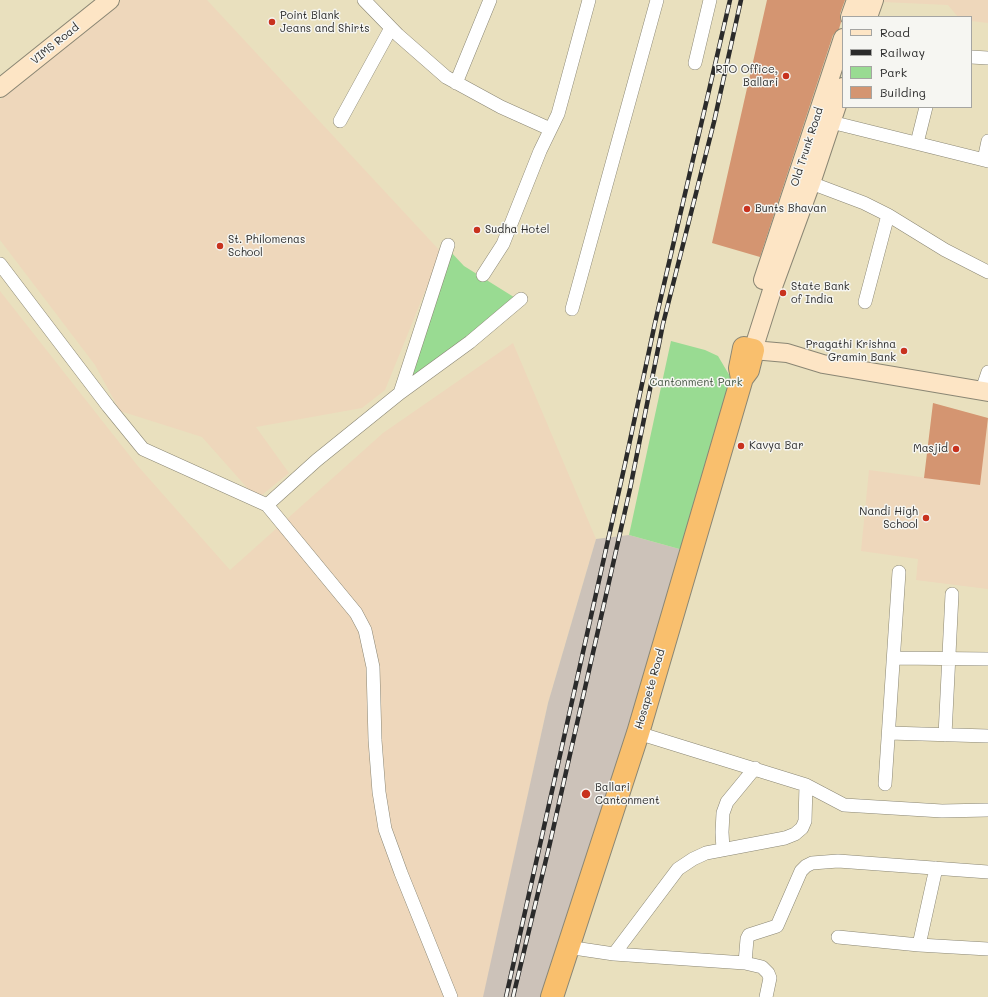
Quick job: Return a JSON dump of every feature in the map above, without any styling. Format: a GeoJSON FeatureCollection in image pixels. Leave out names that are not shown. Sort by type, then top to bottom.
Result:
{"type":"FeatureCollection","features":[{"type":"Feature","properties":{"kind":"highway","name":"Hosapete Road"},"geometry":{"type":"LineString","coordinates":[[552,997],[567,947],[638,733],[742,378],[740,368],[748,349]]}},
{"type":"Feature","properties":{"kind":"street","name":"VIMS Road"},"geometry":{"type":"LineString","coordinates":[[0,88],[110,0]]}},
{"type":"Feature","properties":{"kind":"street"},"geometry":{"type":"LineString","coordinates":[[364,0],[391,28],[446,77],[501,107],[550,129]]}},
{"type":"Feature","properties":{"kind":"street"},"geometry":{"type":"LineString","coordinates":[[456,83],[490,0]]}},
{"type":"Feature","properties":{"kind":"street"},"geometry":{"type":"LineString","coordinates":[[483,275],[503,244],[550,129],[558,114],[589,0]]}},
{"type":"Feature","properties":{"kind":"street"},"geometry":{"type":"LineString","coordinates":[[572,309],[657,0]]}},
{"type":"Feature","properties":{"kind":"street"},"geometry":{"type":"LineString","coordinates":[[695,63],[710,0]]}},
{"type":"Feature","properties":{"kind":"street"},"geometry":{"type":"LineString","coordinates":[[850,16],[856,0]]}},
{"type":"Feature","properties":{"kind":"street"},"geometry":{"type":"LineString","coordinates":[[868,16],[874,0]]}},
{"type":"Feature","properties":{"kind":"street"},"geometry":{"type":"LineString","coordinates":[[340,121],[391,28]]}},
{"type":"Feature","properties":{"kind":"street","name":"Old Trunk Road"},"geometry":{"type":"LineString","coordinates":[[748,349],[767,266],[842,41]]}},
{"type":"Feature","properties":{"kind":"street"},"geometry":{"type":"LineString","coordinates":[[972,57],[988,58]]}},
{"type":"Feature","properties":{"kind":"street","name":"Old Trunk Road"},"geometry":{"type":"LineString","coordinates":[[748,349],[774,284],[811,183],[842,91]]}},
{"type":"Feature","properties":{"kind":"street"},"geometry":{"type":"LineString","coordinates":[[917,143],[926,108]]}},
{"type":"Feature","properties":{"kind":"street"},"geometry":{"type":"LineString","coordinates":[[831,122],[986,160],[988,141]]}},
{"type":"Feature","properties":{"kind":"street"},"geometry":{"type":"LineString","coordinates":[[811,183],[864,203],[888,215],[919,235],[988,272]]}},
{"type":"Feature","properties":{"kind":"street"},"geometry":{"type":"LineString","coordinates":[[865,302],[888,215]]}},
{"type":"Feature","properties":{"kind":"street"},"geometry":{"type":"LineString","coordinates":[[400,393],[448,245]]}},
{"type":"Feature","properties":{"kind":"street"},"geometry":{"type":"LineString","coordinates":[[0,264],[108,406],[143,449],[267,505],[356,613],[365,630],[373,668],[376,762],[385,829],[451,997]]}},
{"type":"Feature","properties":{"kind":"street"},"geometry":{"type":"LineString","coordinates":[[267,505],[317,460],[400,393],[470,342],[521,298]]}},
{"type":"Feature","properties":{"kind":"street"},"geometry":{"type":"LineString","coordinates":[[748,349],[787,353],[823,364],[985,391],[988,372]]}},
{"type":"Feature","properties":{"kind":"street"},"geometry":{"type":"LineString","coordinates":[[885,784],[899,572]]}},
{"type":"Feature","properties":{"kind":"street"},"geometry":{"type":"LineString","coordinates":[[945,735],[952,594]]}},
{"type":"Feature","properties":{"kind":"street"},"geometry":{"type":"LineString","coordinates":[[894,658],[988,659]]}},
{"type":"Feature","properties":{"kind":"street"},"geometry":{"type":"LineString","coordinates":[[638,733],[806,785],[844,805],[854,807],[942,811],[988,810]]}},
{"type":"Feature","properties":{"kind":"street"},"geometry":{"type":"LineString","coordinates":[[889,733],[988,736]]}},
{"type":"Feature","properties":{"kind":"street"},"geometry":{"type":"LineString","coordinates":[[723,850],[723,813],[728,802],[755,768]]}},
{"type":"Feature","properties":{"kind":"street"},"geometry":{"type":"LineString","coordinates":[[614,954],[678,869],[693,859],[706,853],[785,838],[795,834],[802,828],[805,821],[806,785]]}},
{"type":"Feature","properties":{"kind":"street"},"geometry":{"type":"LineString","coordinates":[[745,963],[747,939],[753,933],[777,926],[801,871],[812,863],[838,860],[988,872]]}},
{"type":"Feature","properties":{"kind":"street"},"geometry":{"type":"LineString","coordinates":[[919,945],[936,868]]}},
{"type":"Feature","properties":{"kind":"street"},"geometry":{"type":"LineString","coordinates":[[838,937],[919,945],[988,948]]}},
{"type":"Feature","properties":{"kind":"street"},"geometry":{"type":"LineString","coordinates":[[567,947],[614,954],[745,963],[762,967],[768,973],[769,984],[766,997]]}},
{"type":"Feature","properties":{"kind":"shaded area","name":"St. Philomenas School"},"geometry":{"type":"Polygon","coordinates":[[[121,0],[207,0],[441,252],[385,390],[362,408],[256,427],[289,473],[257,499],[202,437],[120,411],[95,365],[0,240],[0,100],[121,0]]]}},
{"type":"Feature","properties":{"kind":"shaded area"},"geometry":{"type":"Polygon","coordinates":[[[884,0],[988,0],[988,23],[972,21],[972,16],[957,16],[948,5],[883,2],[884,0]]]}},
{"type":"Feature","properties":{"kind":"shaded area"},"geometry":{"type":"Polygon","coordinates":[[[0,291],[137,465],[230,570],[383,433],[513,343],[596,539],[548,703],[484,997],[0,997],[0,291]]]}},
{"type":"Feature","properties":{"kind":"shaded area","name":"Nandi High School"},"geometry":{"type":"Polygon","coordinates":[[[988,420],[988,589],[916,580],[918,559],[861,551],[869,470],[979,485],[988,420]]]}},
{"type":"Feature","properties":{"kind":"shaded area"},"geometry":{"type":"Polygon","coordinates":[[[629,535],[683,550],[548,997],[483,997],[548,703],[596,539],[629,535]]]}},
{"type":"Feature","properties":{"kind":"green space"},"geometry":{"type":"Polygon","coordinates":[[[449,250],[464,266],[517,299],[406,386],[449,250]]]}},
{"type":"Feature","properties":{"kind":"green space","name":"Cantonment Park"},"geometry":{"type":"Polygon","coordinates":[[[671,341],[705,350],[718,356],[731,378],[683,550],[629,535],[671,341]]]}},
{"type":"Feature","properties":{"kind":"building","name":"RTO Office, Ballari"},"geometry":{"type":"Polygon","coordinates":[[[767,0],[845,0],[840,14],[841,22],[839,29],[833,35],[760,257],[712,243],[767,0]]]}},
{"type":"Feature","properties":{"kind":"building","name":"Masjid"},"geometry":{"type":"Polygon","coordinates":[[[933,403],[988,418],[980,485],[924,478],[933,403]]]}},
{"type":"Feature","properties":{"kind":"railway"},"geometry":{"type":"LineString","coordinates":[[506,997],[655,323],[730,0]]}},
{"type":"Feature","properties":{"kind":"railway"},"geometry":{"type":"LineString","coordinates":[[513,997],[550,843],[630,489],[663,324],[714,122],[741,0]]}},
{"type":"Feature","properties":{"kind":"place","name":"Point Blank Jeans and Shirts"},"geometry":{"type":"Point","coordinates":[272,22]}},
{"type":"Feature","properties":{"kind":"place","name":"RTO Office, Ballari"},"geometry":{"type":"Point","coordinates":[786,76]}},
{"type":"Feature","properties":{"kind":"place","name":"Bunts Bhavan"},"geometry":{"type":"Point","coordinates":[747,209]}},
{"type":"Feature","properties":{"kind":"place","name":"Sudha Hotel"},"geometry":{"type":"Point","coordinates":[477,230]}},
{"type":"Feature","properties":{"kind":"place","name":"St. Philomenas School"},"geometry":{"type":"Point","coordinates":[220,246]}},
{"type":"Feature","properties":{"kind":"place","name":"State Bank of India"},"geometry":{"type":"Point","coordinates":[783,293]}},
{"type":"Feature","properties":{"kind":"place","name":"Pragathi Krishna Gramin Bank"},"geometry":{"type":"Point","coordinates":[904,351]}},
{"type":"Feature","properties":{"kind":"place","name":"Kavya Bar"},"geometry":{"type":"Point","coordinates":[741,446]}},
{"type":"Feature","properties":{"kind":"place","name":"Masjid"},"geometry":{"type":"Point","coordinates":[956,449]}},
{"type":"Feature","properties":{"kind":"place","name":"Nandi High School"},"geometry":{"type":"Point","coordinates":[926,518]}},
{"type":"Feature","properties":{"kind":"place","name":"Ballari Cantonment"},"geometry":{"type":"Point","coordinates":[586,794]}}]}
